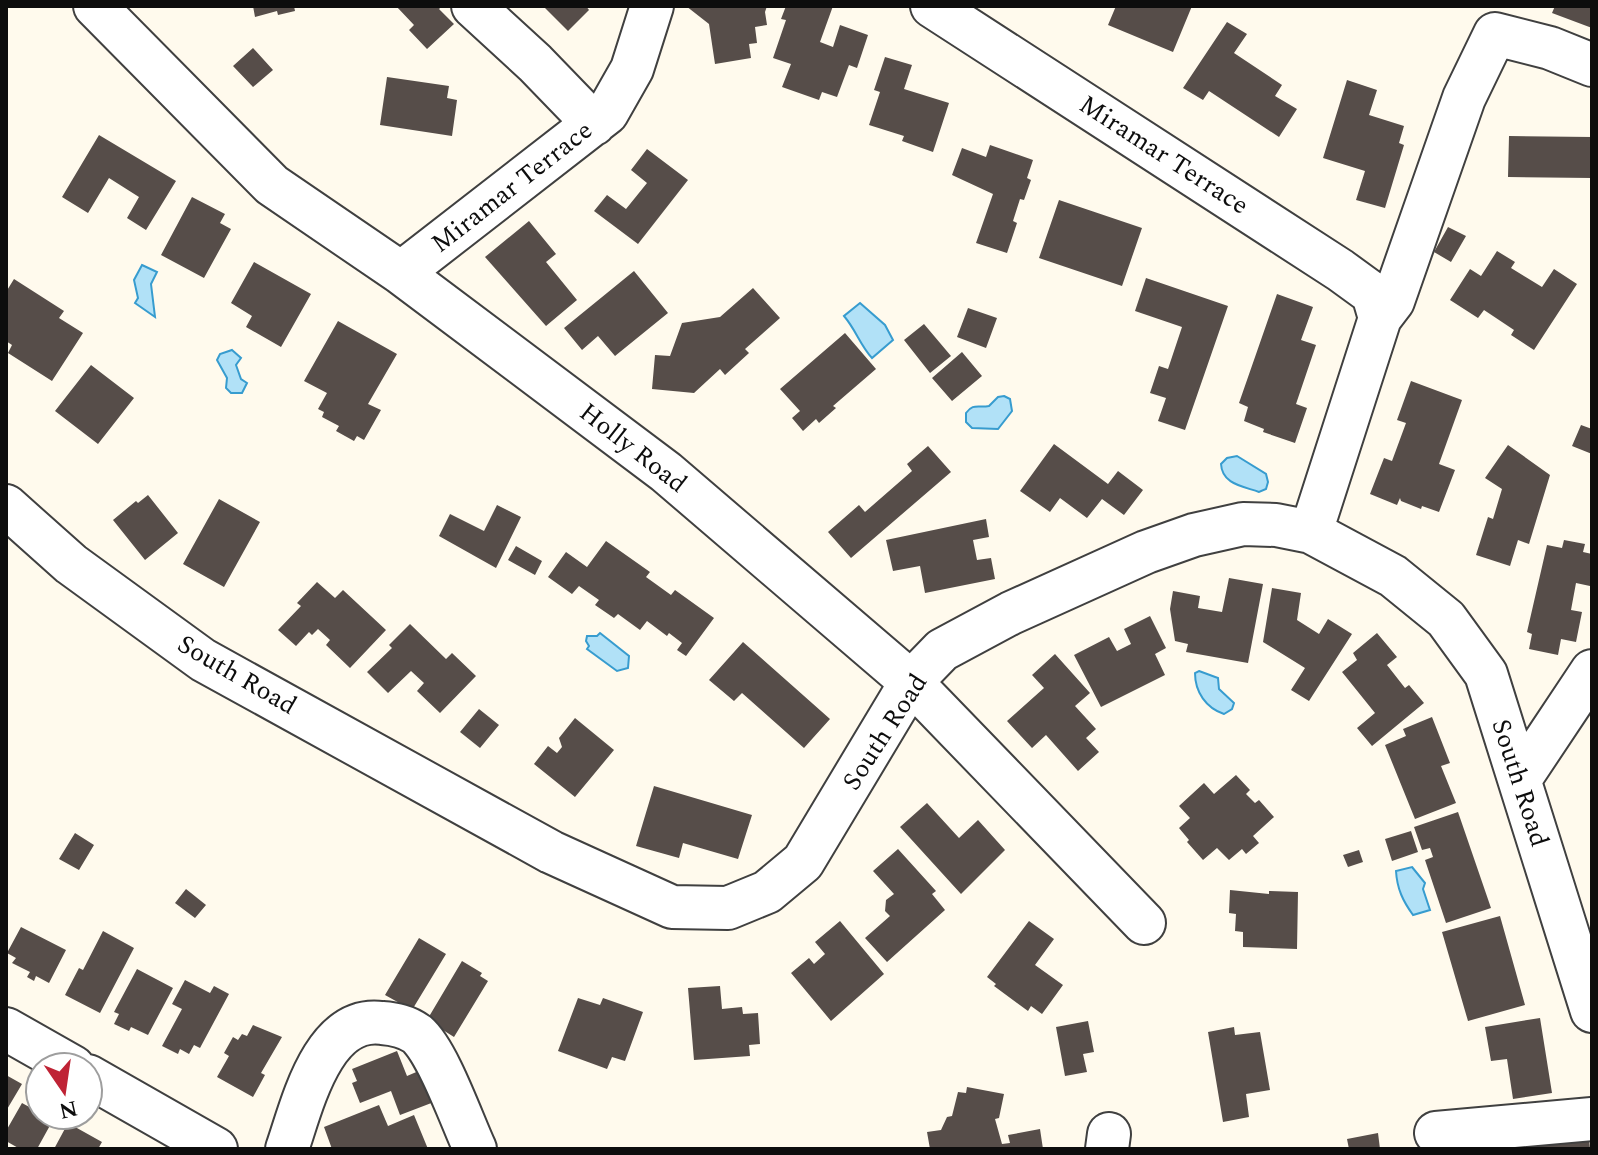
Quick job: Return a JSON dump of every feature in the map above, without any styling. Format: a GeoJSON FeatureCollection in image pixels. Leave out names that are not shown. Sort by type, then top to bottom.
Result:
{"type":"FeatureCollection","features":[{"type":"Feature","properties":{"kind":"street","name":"Holly Road"},"geometry":{"type":"LineString","coordinates":[[95,6],[272,185],[401,273],[666,472],[911,682],[1144,923]]}},
{"type":"Feature","properties":{"kind":"street"},"geometry":{"type":"LineString","coordinates":[[473,6],[535,63],[594,124]]}},
{"type":"Feature","properties":{"kind":"street","name":"Miramar Terrace"},"geometry":{"type":"LineString","coordinates":[[401,273],[607,113],[632,69],[652,6]]}},
{"type":"Feature","properties":{"kind":"street","name":"Miramar Terrace"},"geometry":{"type":"LineString","coordinates":[[932,6],[1340,270],[1373,294],[1380,318]]}},
{"type":"Feature","properties":{"kind":"street"},"geometry":{"type":"LineString","coordinates":[[1311,532],[1380,318],[1393,301],[1464,98],[1495,34],[1550,48],[1592,65]]}},
{"type":"Feature","properties":{"kind":"street","name":"South Road"},"geometry":{"type":"LineString","coordinates":[[6,506],[71,564],[203,660],[551,852],[672,907],[728,908],[767,892],[803,862],[911,682],[942,650],[1011,613],[1146,552],[1194,535],[1243,524],[1276,525],[1311,532],[1393,576],[1446,619],[1486,674],[1592,1011]]}},
{"type":"Feature","properties":{"kind":"street"},"geometry":{"type":"LineString","coordinates":[[1520,779],[1592,671]]}},
{"type":"Feature","properties":{"kind":"street"},"geometry":{"type":"LineString","coordinates":[[287,1149],[312,1078],[325,1053],[342,1033],[372,1022],[400,1025],[418,1035],[434,1059],[475,1149]]}},
{"type":"Feature","properties":{"kind":"street"},"geometry":{"type":"LineString","coordinates":[[6,1029],[45,1051]]}},
{"type":"Feature","properties":{"kind":"street"},"geometry":{"type":"LineString","coordinates":[[104,1085],[216,1149]]}},
{"type":"Feature","properties":{"kind":"street"},"geometry":{"type":"LineString","coordinates":[[1436,1133],[1592,1119]]}},
{"type":"Feature","properties":{"kind":"water"},"geometry":{"type":"Polygon","coordinates":[[[142,265],[157,272],[151,284],[155,317],[135,303],[138,298],[134,280],[142,265]]]}},
{"type":"Feature","properties":{"kind":"water"},"geometry":{"type":"Polygon","coordinates":[[[860,303],[885,325],[893,340],[872,358],[844,316],[860,303]]]}},
{"type":"Feature","properties":{"kind":"water"},"geometry":{"type":"Polygon","coordinates":[[[232,350],[241,358],[236,365],[241,379],[247,383],[242,393],[231,393],[226,388],[227,378],[217,360],[220,354],[232,350]]]}},
{"type":"Feature","properties":{"kind":"water"},"geometry":{"type":"Polygon","coordinates":[[[998,397],[1010,399],[1012,411],[998,429],[972,428],[966,422],[966,413],[971,408],[989,406],[998,397]]]}},
{"type":"Feature","properties":{"kind":"water"},"geometry":{"type":"Polygon","coordinates":[[[1237,456],[1266,474],[1266,489],[1259,492],[1246,488],[1225,476],[1221,464],[1227,458],[1237,456]]]}},
{"type":"Feature","properties":{"kind":"water"},"geometry":{"type":"Polygon","coordinates":[[[600,633],[629,656],[628,668],[617,671],[587,649],[587,636],[600,633]]]}},
{"type":"Feature","properties":{"kind":"water"},"geometry":{"type":"Polygon","coordinates":[[[1199,671],[1218,678],[1219,689],[1234,703],[1232,709],[1224,714],[1207,703],[1197,687],[1195,673],[1199,671]]]}},
{"type":"Feature","properties":{"kind":"water"},"geometry":{"type":"Polygon","coordinates":[[[1412,867],[1425,883],[1423,889],[1430,910],[1413,915],[1401,894],[1396,871],[1412,867]]]}},
{"type":"Feature","properties":{"kind":"building"},"geometry":{"type":"Polygon","coordinates":[[[253,6],[294,6],[295,11],[278,15],[277,11],[255,17],[253,6]]]}},
{"type":"Feature","properties":{"kind":"building"},"geometry":{"type":"Polygon","coordinates":[[[396,6],[442,6],[439,9],[454,24],[427,49],[409,30],[414,25],[396,6]]]}},
{"type":"Feature","properties":{"kind":"building"},"geometry":{"type":"Polygon","coordinates":[[[543,6],[586,6],[589,10],[568,31],[543,6]]]}},
{"type":"Feature","properties":{"kind":"building"},"geometry":{"type":"Polygon","coordinates":[[[686,6],[767,6],[767,25],[755,27],[757,43],[749,44],[751,58],[715,64],[709,24],[686,6]]]}},
{"type":"Feature","properties":{"kind":"building"},"geometry":{"type":"Polygon","coordinates":[[[786,6],[833,6],[820,42],[833,47],[840,25],[868,35],[857,68],[849,65],[837,97],[822,92],[819,100],[782,87],[791,64],[773,58],[786,20],[781,19],[786,6]]]}},
{"type":"Feature","properties":{"kind":"building"},"geometry":{"type":"Polygon","coordinates":[[[1116,6],[1192,6],[1173,52],[1108,25],[1116,6]]]}},
{"type":"Feature","properties":{"kind":"building"},"geometry":{"type":"Polygon","coordinates":[[[1555,6],[1592,6],[1592,28],[1552,13],[1555,6]]]}},
{"type":"Feature","properties":{"kind":"building"},"geometry":{"type":"Polygon","coordinates":[[[1227,22],[1247,34],[1234,53],[1282,85],[1275,96],[1297,109],[1279,137],[1209,91],[1203,100],[1183,88],[1227,22]]]}},
{"type":"Feature","properties":{"kind":"building"},"geometry":{"type":"Polygon","coordinates":[[[253,48],[273,70],[253,87],[233,66],[253,48]]]}},
{"type":"Feature","properties":{"kind":"building"},"geometry":{"type":"Polygon","coordinates":[[[885,57],[912,65],[904,89],[949,103],[933,152],[902,141],[904,136],[869,125],[880,92],[874,90],[885,57]]]}},
{"type":"Feature","properties":{"kind":"building"},"geometry":{"type":"Polygon","coordinates":[[[387,77],[449,86],[447,98],[457,100],[452,136],[380,125],[387,77]]]}},
{"type":"Feature","properties":{"kind":"building"},"geometry":{"type":"Polygon","coordinates":[[[1347,80],[1377,90],[1369,115],[1404,126],[1399,143],[1404,145],[1385,208],[1356,200],[1365,171],[1323,158],[1347,80]]]}},
{"type":"Feature","properties":{"kind":"building"},"geometry":{"type":"Polygon","coordinates":[[[99,135],[176,181],[146,230],[127,218],[139,197],[109,178],[88,213],[62,197],[99,135]]]}},
{"type":"Feature","properties":{"kind":"building"},"geometry":{"type":"Polygon","coordinates":[[[1509,136],[1592,137],[1592,178],[1508,177],[1509,136]]]}},
{"type":"Feature","properties":{"kind":"building"},"geometry":{"type":"Polygon","coordinates":[[[990,145],[1033,160],[1027,178],[1031,180],[1024,200],[1020,199],[1013,221],[1017,223],[1007,253],[976,243],[993,194],[952,175],[962,148],[986,157],[990,145]]]}},
{"type":"Feature","properties":{"kind":"building"},"geometry":{"type":"Polygon","coordinates":[[[647,149],[688,180],[638,244],[594,211],[607,195],[626,209],[647,183],[631,170],[647,149]]]}},
{"type":"Feature","properties":{"kind":"building"},"geometry":{"type":"Polygon","coordinates":[[[192,197],[225,214],[220,223],[231,229],[204,278],[161,255],[192,197]]]}},
{"type":"Feature","properties":{"kind":"building"},"geometry":{"type":"Polygon","coordinates":[[[1059,200],[1142,228],[1122,286],[1039,258],[1059,200]]]}},
{"type":"Feature","properties":{"kind":"building"},"geometry":{"type":"Polygon","coordinates":[[[529,221],[556,254],[546,262],[577,300],[546,326],[485,257],[529,221]]]}},
{"type":"Feature","properties":{"kind":"building"},"geometry":{"type":"Polygon","coordinates":[[[1448,227],[1466,236],[1451,262],[1434,252],[1448,227]]]}},
{"type":"Feature","properties":{"kind":"building"},"geometry":{"type":"Polygon","coordinates":[[[1497,251],[1515,262],[1511,268],[1542,287],[1554,269],[1577,284],[1534,350],[1511,335],[1514,330],[1484,310],[1478,318],[1450,300],[1470,269],[1481,276],[1497,251]]]}},
{"type":"Feature","properties":{"kind":"building"},"geometry":{"type":"Polygon","coordinates":[[[254,262],[311,294],[281,347],[246,327],[252,316],[231,303],[254,262]]]}},
{"type":"Feature","properties":{"kind":"building"},"geometry":{"type":"Polygon","coordinates":[[[634,271],[668,313],[615,356],[598,336],[582,350],[564,328],[634,271]]]}},
{"type":"Feature","properties":{"kind":"building"},"geometry":{"type":"Polygon","coordinates":[[[1146,278],[1228,306],[1185,430],[1158,421],[1166,398],[1150,393],[1159,366],[1168,369],[1182,327],[1135,311],[1146,278]]]}},
{"type":"Feature","properties":{"kind":"building"},"geometry":{"type":"Polygon","coordinates":[[[14,279],[64,311],[59,318],[83,333],[52,381],[8,353],[12,345],[6,341],[6,292],[14,279]]]}},
{"type":"Feature","properties":{"kind":"building"},"geometry":{"type":"Polygon","coordinates":[[[753,288],[780,318],[745,349],[749,353],[725,375],[720,369],[694,393],[652,389],[655,355],[670,356],[682,323],[720,317],[753,288]]]}},
{"type":"Feature","properties":{"kind":"building"},"geometry":{"type":"Polygon","coordinates":[[[1277,294],[1313,307],[1301,340],[1316,345],[1296,404],[1307,408],[1295,443],[1263,432],[1264,429],[1244,421],[1248,407],[1239,403],[1277,294]]]}},
{"type":"Feature","properties":{"kind":"building"},"geometry":{"type":"Polygon","coordinates":[[[968,308],[997,318],[986,348],[957,337],[968,308]]]}},
{"type":"Feature","properties":{"kind":"building"},"geometry":{"type":"Polygon","coordinates":[[[338,321],[397,354],[368,404],[381,410],[364,440],[357,436],[354,441],[336,431],[339,426],[322,417],[324,412],[318,409],[327,393],[304,381],[338,321]]]}},
{"type":"Feature","properties":{"kind":"building"},"geometry":{"type":"Polygon","coordinates":[[[924,324],[951,356],[930,373],[904,340],[924,324]]]}},
{"type":"Feature","properties":{"kind":"building"},"geometry":{"type":"Polygon","coordinates":[[[845,333],[876,369],[833,406],[836,408],[819,423],[816,419],[803,431],[792,418],[800,411],[780,389],[845,333]]]}},
{"type":"Feature","properties":{"kind":"building"},"geometry":{"type":"Polygon","coordinates":[[[962,352],[982,376],[952,401],[932,378],[962,352]]]}},
{"type":"Feature","properties":{"kind":"building"},"geometry":{"type":"Polygon","coordinates":[[[91,365],[134,398],[98,444],[55,411],[91,365]]]}},
{"type":"Feature","properties":{"kind":"building"},"geometry":{"type":"Polygon","coordinates":[[[1411,381],[1462,400],[1439,464],[1455,470],[1439,512],[1422,506],[1421,509],[1400,498],[1397,505],[1370,494],[1384,458],[1392,461],[1406,423],[1397,420],[1411,381]]]}},
{"type":"Feature","properties":{"kind":"building"},"geometry":{"type":"Polygon","coordinates":[[[1581,425],[1592,429],[1592,454],[1572,446],[1581,425]]]}},
{"type":"Feature","properties":{"kind":"building"},"geometry":{"type":"Polygon","coordinates":[[[1054,444],[1108,484],[1118,471],[1143,490],[1124,515],[1102,499],[1087,518],[1060,498],[1050,512],[1020,491],[1054,444]]]}},
{"type":"Feature","properties":{"kind":"building"},"geometry":{"type":"Polygon","coordinates":[[[1508,445],[1550,475],[1529,544],[1518,540],[1510,566],[1476,555],[1488,517],[1493,519],[1502,489],[1485,478],[1508,445]]]}},
{"type":"Feature","properties":{"kind":"building"},"geometry":{"type":"Polygon","coordinates":[[[928,446],[951,472],[851,558],[828,532],[859,505],[865,512],[912,471],[907,464],[928,446]]]}},
{"type":"Feature","properties":{"kind":"building"},"geometry":{"type":"Polygon","coordinates":[[[148,495],[178,533],[145,560],[113,520],[148,495]]]}},
{"type":"Feature","properties":{"kind":"building"},"geometry":{"type":"Polygon","coordinates":[[[219,499],[260,522],[224,587],[183,564],[219,499]]]}},
{"type":"Feature","properties":{"kind":"building"},"geometry":{"type":"Polygon","coordinates":[[[497,505],[521,517],[496,568],[439,536],[450,514],[484,531],[497,505]]]}},
{"type":"Feature","properties":{"kind":"building"},"geometry":{"type":"Polygon","coordinates":[[[986,519],[989,537],[973,540],[977,560],[991,558],[995,579],[925,593],[920,566],[893,571],[886,540],[986,519]]]}},
{"type":"Feature","properties":{"kind":"building"},"geometry":{"type":"Polygon","coordinates":[[[1564,540],[1585,544],[1583,552],[1592,554],[1592,576],[1590,586],[1576,583],[1571,610],[1582,612],[1576,642],[1561,639],[1558,655],[1529,649],[1532,634],[1527,632],[1547,545],[1562,548],[1564,540]]]}},
{"type":"Feature","properties":{"kind":"building"},"geometry":{"type":"Polygon","coordinates":[[[606,541],[650,572],[646,577],[671,595],[675,590],[714,618],[686,656],[677,650],[682,643],[669,633],[667,636],[647,621],[640,630],[618,614],[614,618],[595,605],[599,600],[579,586],[572,594],[548,577],[566,552],[587,567],[606,541]]]}},
{"type":"Feature","properties":{"kind":"building"},"geometry":{"type":"Polygon","coordinates":[[[516,546],[542,561],[535,575],[508,560],[516,546]]]}},
{"type":"Feature","properties":{"kind":"building"},"geometry":{"type":"Polygon","coordinates":[[[1229,578],[1263,584],[1248,663],[1186,652],[1188,644],[1175,641],[1170,609],[1173,591],[1200,596],[1198,608],[1222,612],[1229,578]]]}},
{"type":"Feature","properties":{"kind":"building"},"geometry":{"type":"Polygon","coordinates":[[[317,582],[335,598],[343,590],[386,630],[350,668],[326,645],[330,640],[318,629],[312,635],[309,632],[296,646],[278,630],[301,606],[297,603],[317,582]]]}},
{"type":"Feature","properties":{"kind":"building"},"geometry":{"type":"Polygon","coordinates":[[[1272,588],[1301,593],[1297,620],[1319,634],[1328,619],[1352,634],[1309,701],[1291,690],[1305,668],[1263,642],[1272,588]]]}},
{"type":"Feature","properties":{"kind":"building"},"geometry":{"type":"Polygon","coordinates":[[[1150,616],[1166,648],[1155,654],[1165,675],[1101,707],[1074,655],[1109,637],[1117,651],[1131,644],[1124,629],[1150,616]]]}},
{"type":"Feature","properties":{"kind":"building"},"geometry":{"type":"Polygon","coordinates":[[[410,624],[446,659],[452,653],[476,676],[440,713],[417,691],[424,683],[411,671],[388,693],[367,672],[392,648],[389,645],[410,624]]]}},
{"type":"Feature","properties":{"kind":"building"},"geometry":{"type":"Polygon","coordinates":[[[1377,633],[1397,657],[1387,665],[1405,688],[1409,685],[1424,703],[1372,746],[1357,728],[1375,713],[1342,672],[1357,660],[1353,653],[1377,633]]]}},
{"type":"Feature","properties":{"kind":"building"},"geometry":{"type":"Polygon","coordinates":[[[743,642],[830,719],[804,748],[742,693],[734,701],[709,680],[743,642]]]}},
{"type":"Feature","properties":{"kind":"building"},"geometry":{"type":"Polygon","coordinates":[[[1055,654],[1090,693],[1075,706],[1096,729],[1086,738],[1099,752],[1078,771],[1046,735],[1032,748],[1007,721],[1044,688],[1032,675],[1055,654]]]}},
{"type":"Feature","properties":{"kind":"building"},"geometry":{"type":"Polygon","coordinates":[[[479,709],[499,725],[480,748],[460,732],[479,709]]]}},
{"type":"Feature","properties":{"kind":"building"},"geometry":{"type":"Polygon","coordinates":[[[1432,717],[1450,763],[1441,766],[1456,803],[1415,819],[1385,745],[1406,736],[1403,729],[1432,717]]]}},
{"type":"Feature","properties":{"kind":"building"},"geometry":{"type":"Polygon","coordinates":[[[575,718],[614,750],[575,797],[534,764],[548,746],[557,753],[562,747],[559,738],[575,718]]]}},
{"type":"Feature","properties":{"kind":"building"},"geometry":{"type":"Polygon","coordinates":[[[1236,775],[1250,790],[1246,794],[1255,803],[1259,800],[1274,817],[1253,836],[1259,843],[1246,854],[1242,849],[1229,860],[1217,848],[1203,860],[1179,828],[1190,818],[1179,806],[1204,783],[1214,794],[1236,775]]]}},
{"type":"Feature","properties":{"kind":"building"},"geometry":{"type":"Polygon","coordinates":[[[654,786],[752,815],[738,859],[683,843],[679,858],[636,846],[654,786]]]}},
{"type":"Feature","properties":{"kind":"building"},"geometry":{"type":"Polygon","coordinates":[[[927,803],[959,838],[978,820],[1005,850],[961,894],[900,827],[927,803]]]}},
{"type":"Feature","properties":{"kind":"building"},"geometry":{"type":"Polygon","coordinates":[[[1458,812],[1491,908],[1446,923],[1425,860],[1433,857],[1430,848],[1422,850],[1414,827],[1458,812]]]}},
{"type":"Feature","properties":{"kind":"building"},"geometry":{"type":"Polygon","coordinates":[[[1411,831],[1418,852],[1392,861],[1385,839],[1411,831]]]}},
{"type":"Feature","properties":{"kind":"building"},"geometry":{"type":"Polygon","coordinates":[[[75,833],[94,845],[79,870],[59,859],[75,833]]]}},
{"type":"Feature","properties":{"kind":"building"},"geometry":{"type":"Polygon","coordinates":[[[898,849],[936,891],[932,894],[945,910],[887,962],[865,938],[890,916],[885,911],[886,900],[894,894],[873,871],[898,849]]]}},
{"type":"Feature","properties":{"kind":"building"},"geometry":{"type":"Polygon","coordinates":[[[1359,850],[1363,862],[1348,867],[1343,855],[1359,850]]]}},
{"type":"Feature","properties":{"kind":"building"},"geometry":{"type":"Polygon","coordinates":[[[186,889],[206,905],[195,918],[175,903],[186,889]]]}},
{"type":"Feature","properties":{"kind":"building"},"geometry":{"type":"Polygon","coordinates":[[[1230,890],[1269,894],[1269,891],[1298,892],[1297,949],[1243,947],[1243,932],[1235,931],[1236,914],[1229,913],[1230,890]]]}},
{"type":"Feature","properties":{"kind":"building"},"geometry":{"type":"Polygon","coordinates":[[[1500,916],[1525,1005],[1468,1021],[1442,932],[1500,916]]]}},
{"type":"Feature","properties":{"kind":"building"},"geometry":{"type":"Polygon","coordinates":[[[840,921],[884,974],[831,1021],[791,973],[809,958],[814,964],[825,954],[815,942],[840,921]]]}},
{"type":"Feature","properties":{"kind":"building"},"geometry":{"type":"Polygon","coordinates":[[[1029,921],[1054,939],[1035,965],[1063,985],[1042,1014],[1031,1006],[1028,1011],[994,986],[996,984],[987,977],[1029,921]]]}},
{"type":"Feature","properties":{"kind":"building"},"geometry":{"type":"Polygon","coordinates":[[[21,927],[66,950],[49,983],[36,976],[34,981],[27,977],[30,972],[12,963],[16,958],[7,953],[21,927]]]}},
{"type":"Feature","properties":{"kind":"building"},"geometry":{"type":"Polygon","coordinates":[[[103,931],[134,948],[100,1013],[65,995],[79,968],[83,970],[103,931]]]}},
{"type":"Feature","properties":{"kind":"building"},"geometry":{"type":"Polygon","coordinates":[[[419,938],[446,954],[412,1010],[385,995],[419,938]]]}},
{"type":"Feature","properties":{"kind":"building"},"geometry":{"type":"Polygon","coordinates":[[[462,961],[482,973],[480,976],[488,981],[454,1037],[427,1020],[462,961]]]}},
{"type":"Feature","properties":{"kind":"building"},"geometry":{"type":"Polygon","coordinates":[[[137,969],[173,988],[148,1035],[114,1024],[119,1014],[114,1012],[137,969]]]}},
{"type":"Feature","properties":{"kind":"building"},"geometry":{"type":"Polygon","coordinates":[[[185,980],[210,993],[214,986],[229,994],[200,1048],[194,1045],[189,1054],[180,1049],[178,1054],[162,1046],[182,1009],[172,1004],[185,980]]]}},
{"type":"Feature","properties":{"kind":"building"},"geometry":{"type":"Polygon","coordinates":[[[720,986],[722,1009],[742,1007],[743,1014],[758,1013],[760,1044],[749,1045],[750,1056],[694,1060],[688,988],[720,986]]]}},
{"type":"Feature","properties":{"kind":"building"},"geometry":{"type":"Polygon","coordinates":[[[578,998],[600,1005],[603,998],[643,1012],[625,1061],[612,1057],[607,1069],[558,1051],[578,998]]]}},
{"type":"Feature","properties":{"kind":"building"},"geometry":{"type":"Polygon","coordinates":[[[1540,1018],[1552,1093],[1513,1099],[1507,1059],[1491,1061],[1485,1027],[1540,1018]]]}},
{"type":"Feature","properties":{"kind":"building"},"geometry":{"type":"Polygon","coordinates":[[[1088,1021],[1094,1052],[1083,1054],[1087,1072],[1065,1076],[1056,1027],[1088,1021]]]}},
{"type":"Feature","properties":{"kind":"building"},"geometry":{"type":"Polygon","coordinates":[[[253,1025],[282,1037],[261,1073],[265,1075],[253,1097],[217,1077],[229,1056],[224,1053],[233,1037],[238,1040],[242,1034],[247,1036],[253,1025]]]}},
{"type":"Feature","properties":{"kind":"building"},"geometry":{"type":"Polygon","coordinates":[[[1234,1027],[1235,1035],[1260,1032],[1270,1090],[1246,1094],[1249,1117],[1223,1122],[1208,1032],[1234,1027]]]}},
{"type":"Feature","properties":{"kind":"building"},"geometry":{"type":"Polygon","coordinates":[[[397,1051],[407,1076],[421,1070],[434,1102],[400,1115],[391,1091],[360,1103],[352,1083],[357,1081],[352,1069],[397,1051]]]}},
{"type":"Feature","properties":{"kind":"building"},"geometry":{"type":"Polygon","coordinates":[[[6,1075],[22,1084],[6,1111],[6,1075]]]}},
{"type":"Feature","properties":{"kind":"building"},"geometry":{"type":"Polygon","coordinates":[[[967,1087],[1004,1094],[999,1118],[995,1119],[1002,1144],[1010,1143],[1008,1135],[1040,1129],[1043,1149],[930,1149],[927,1132],[941,1130],[947,1117],[952,1116],[958,1092],[966,1093],[967,1087]]]}},
{"type":"Feature","properties":{"kind":"building"},"geometry":{"type":"Polygon","coordinates":[[[22,1103],[24,1131],[47,1131],[37,1149],[20,1149],[6,1141],[6,1131],[22,1103]]]}},
{"type":"Feature","properties":{"kind":"building"},"geometry":{"type":"Polygon","coordinates":[[[379,1105],[388,1126],[414,1115],[428,1149],[332,1149],[324,1127],[379,1105]]]}},
{"type":"Feature","properties":{"kind":"building"},"geometry":{"type":"Polygon","coordinates":[[[64,1131],[82,1131],[102,1142],[98,1149],[54,1149],[64,1131]]]}},
{"type":"Feature","properties":{"kind":"building"},"geometry":{"type":"Polygon","coordinates":[[[1378,1133],[1380,1149],[1349,1149],[1347,1139],[1378,1133]]]}},
{"type":"Feature","properties":{"kind":"building"},"geometry":{"type":"Polygon","coordinates":[[[1589,1137],[1590,1149],[1526,1149],[1525,1143],[1589,1137]]]}}]}
